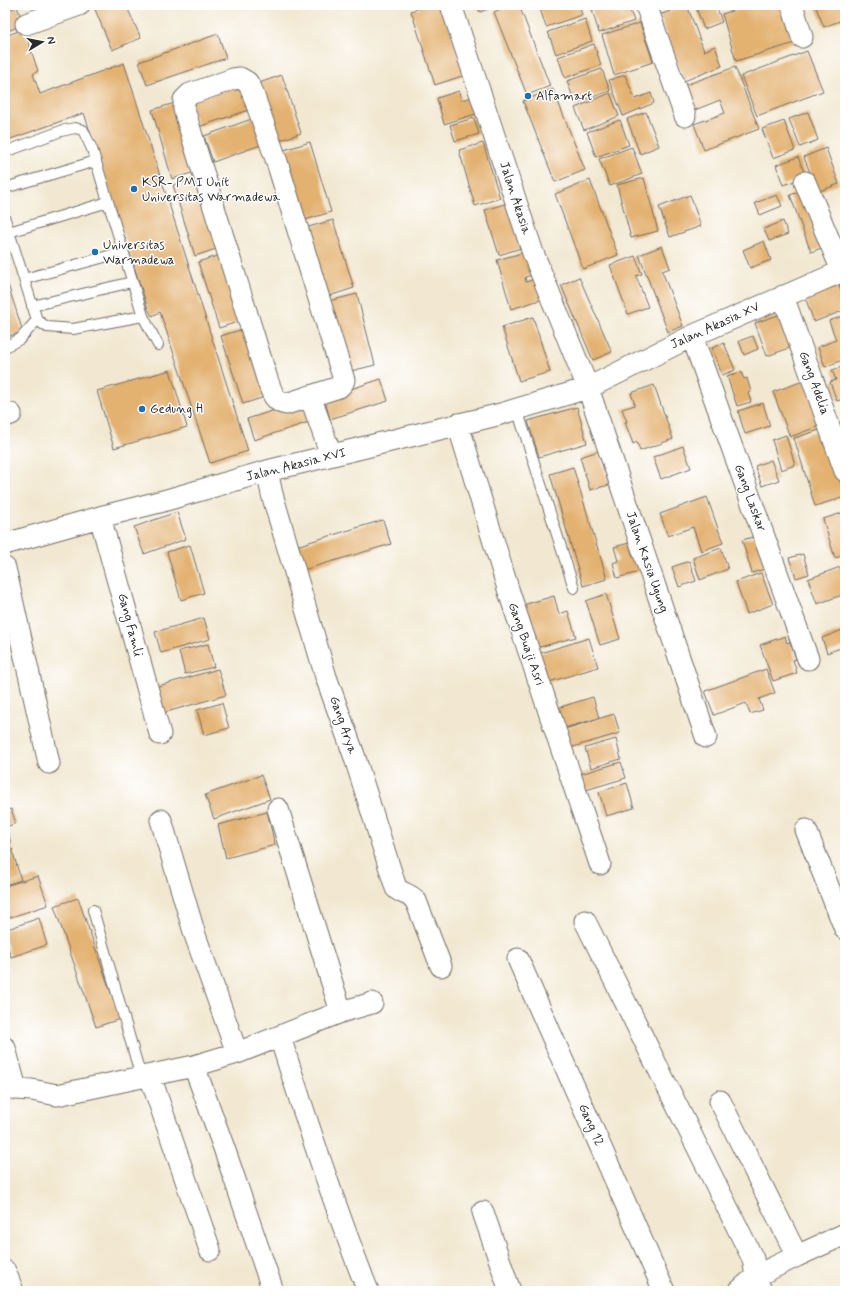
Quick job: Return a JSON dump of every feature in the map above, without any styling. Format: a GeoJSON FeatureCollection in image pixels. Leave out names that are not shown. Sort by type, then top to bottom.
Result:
{"type":"FeatureCollection","features":[{"type":"Feature","properties":{"kind":"street"},"geometry":{"type":"LineString","coordinates":[[26,24],[79,5]]}},
{"type":"Feature","properties":{"kind":"street","name":"Jalan Akasia"},"geometry":{"type":"LineString","coordinates":[[452,5],[533,253],[588,388]]}},
{"type":"Feature","properties":{"kind":"street"},"geometry":{"type":"LineString","coordinates":[[646,5],[685,116]]}},
{"type":"Feature","properties":{"kind":"street"},"geometry":{"type":"LineString","coordinates":[[792,5],[802,38]]}},
{"type":"Feature","properties":{"kind":"street"},"geometry":{"type":"LineString","coordinates":[[240,78],[247,82],[251,88],[277,162],[344,380],[343,384],[339,387],[310,396],[286,404],[280,403],[276,400],[273,394],[184,109],[184,100],[190,94],[233,79],[240,78]]}},
{"type":"Feature","properties":{"kind":"street"},"geometry":{"type":"LineString","coordinates":[[805,182],[844,270]]}},
{"type":"Feature","properties":{"kind":"street","name":"Jalan Akasia XV"},"geometry":{"type":"LineString","coordinates":[[588,388],[692,336],[844,270]]}},
{"type":"Feature","properties":{"kind":"street","name":"Gang Adelia"},"geometry":{"type":"LineString","coordinates":[[783,296],[845,470]]}},
{"type":"Feature","properties":{"kind":"street","name":"Gang Laskar"},"geometry":{"type":"LineString","coordinates":[[692,336],[808,659]]}},
{"type":"Feature","properties":{"kind":"street","name":"Jalan Akasia XVI"},"geometry":{"type":"LineString","coordinates":[[5,544],[267,471],[517,409],[588,388]]}},
{"type":"Feature","properties":{"kind":"street","name":"Jalan Kasia Ugung"},"geometry":{"type":"LineString","coordinates":[[588,388],[706,737]]}},
{"type":"Feature","properties":{"kind":"street"},"geometry":{"type":"LineString","coordinates":[[310,396],[331,455]]}},
{"type":"Feature","properties":{"kind":"street","name":"Gang Buaji Asri"},"geometry":{"type":"LineString","coordinates":[[458,424],[509,592],[600,864]]}},
{"type":"Feature","properties":{"kind":"street","name":"Gang Arya"},"geometry":{"type":"LineString","coordinates":[[267,471],[272,494],[326,677],[354,755],[396,888],[401,892],[412,896],[416,901],[441,966]]}},
{"type":"Feature","properties":{"kind":"street","name":"Gang Famli"},"geometry":{"type":"LineString","coordinates":[[100,517],[160,734]]}},
{"type":"Feature","properties":{"kind":"street"},"geometry":{"type":"LineString","coordinates":[[5,568],[50,763]]}},
{"type":"Feature","properties":{"kind":"street"},"geometry":{"type":"LineString","coordinates":[[278,809],[341,1012]]}},
{"type":"Feature","properties":{"kind":"street"},"geometry":{"type":"LineString","coordinates":[[161,820],[195,935],[237,1053]]}},
{"type":"Feature","properties":{"kind":"street"},"geometry":{"type":"LineString","coordinates":[[806,830],[845,929]]}},
{"type":"Feature","properties":{"kind":"street"},"geometry":{"type":"LineString","coordinates":[[585,921],[753,1259],[759,1284]]}},
{"type":"Feature","properties":{"kind":"street","name":"Gang 12"},"geometry":{"type":"LineString","coordinates":[[518,959],[664,1291]]}},
{"type":"Feature","properties":{"kind":"street"},"geometry":{"type":"LineString","coordinates":[[5,1048],[10,1087],[57,1094],[194,1066],[237,1053],[341,1012],[372,1003]]}},
{"type":"Feature","properties":{"kind":"street"},"geometry":{"type":"LineString","coordinates":[[280,1037],[329,1186],[354,1257],[368,1291]]}},
{"type":"Feature","properties":{"kind":"street"},"geometry":{"type":"LineString","coordinates":[[194,1066],[273,1291]]}},
{"type":"Feature","properties":{"kind":"street"},"geometry":{"type":"LineString","coordinates":[[145,1076],[210,1250]]}},
{"type":"Feature","properties":{"kind":"street"},"geometry":{"type":"LineString","coordinates":[[720,1101],[797,1256]]}},
{"type":"Feature","properties":{"kind":"street"},"geometry":{"type":"LineString","coordinates":[[483,1212],[510,1291]]}},
{"type":"Feature","properties":{"kind":"street"},"geometry":{"type":"LineString","coordinates":[[739,1291],[759,1284],[797,1256],[845,1234]]}},
{"type":"Feature","properties":{"kind":"street"},"geometry":{"type":"LineString","coordinates":[[5,1271],[13,1291]]}},
{"type":"Feature","properties":{"kind":"lane"},"geometry":{"type":"LineString","coordinates":[[5,152],[61,131],[75,128],[83,130],[96,161],[143,316],[158,345]]}},
{"type":"Feature","properties":{"kind":"lane"},"geometry":{"type":"LineString","coordinates":[[5,188],[96,161]]}},
{"type":"Feature","properties":{"kind":"lane"},"geometry":{"type":"LineString","coordinates":[[9,232],[108,202]]}},
{"type":"Feature","properties":{"kind":"lane"},"geometry":{"type":"LineString","coordinates":[[5,219],[37,320],[47,327],[73,329],[143,316]]}},
{"type":"Feature","properties":{"kind":"lane"},"geometry":{"type":"LineString","coordinates":[[24,279],[124,252]]}},
{"type":"Feature","properties":{"kind":"lane"},"geometry":{"type":"LineString","coordinates":[[32,306],[132,282]]}},
{"type":"Feature","properties":{"kind":"lane"},"geometry":{"type":"LineString","coordinates":[[5,347],[20,339],[37,320]]}},
{"type":"Feature","properties":{"kind":"lane"},"geometry":{"type":"LineString","coordinates":[[517,409],[574,588]]}},
{"type":"Feature","properties":{"kind":"lane"},"geometry":{"type":"LineString","coordinates":[[93,910],[145,1076]]}},
{"type":"Feature","properties":{"kind":"building"},"geometry":{"type":"Polygon","coordinates":[[[5,5],[10,5],[12,9],[17,6],[23,25],[5,32],[5,5]]]}},
{"type":"Feature","properties":{"kind":"building"},"geometry":{"type":"Polygon","coordinates":[[[98,5],[126,5],[141,38],[112,50],[94,7],[98,5]]]}},
{"type":"Feature","properties":{"kind":"building"},"geometry":{"type":"Polygon","coordinates":[[[419,5],[443,5],[465,75],[435,85],[411,11],[420,8],[419,5]]]}},
{"type":"Feature","properties":{"kind":"building"},"geometry":{"type":"Polygon","coordinates":[[[477,5],[498,5],[480,12],[477,5]]]}},
{"type":"Feature","properties":{"kind":"building"},"geometry":{"type":"Polygon","coordinates":[[[511,5],[519,5],[550,86],[527,95],[494,12],[511,5]]]}},
{"type":"Feature","properties":{"kind":"building"},"geometry":{"type":"Polygon","coordinates":[[[579,5],[582,15],[546,27],[539,6],[579,5]]]}},
{"type":"Feature","properties":{"kind":"building"},"geometry":{"type":"Polygon","coordinates":[[[608,5],[628,5],[634,21],[599,33],[592,10],[608,5]]]}},
{"type":"Feature","properties":{"kind":"building"},"geometry":{"type":"Polygon","coordinates":[[[687,5],[704,51],[715,46],[722,66],[684,81],[659,15],[687,5]]]}},
{"type":"Feature","properties":{"kind":"building"},"geometry":{"type":"Polygon","coordinates":[[[695,5],[716,5],[722,22],[704,29],[695,5]]]}},
{"type":"Feature","properties":{"kind":"building"},"geometry":{"type":"Polygon","coordinates":[[[751,5],[787,5],[798,42],[736,61],[722,14],[751,5]]]}},
{"type":"Feature","properties":{"kind":"building"},"geometry":{"type":"Polygon","coordinates":[[[815,5],[845,5],[845,19],[824,27],[815,5]]]}},
{"type":"Feature","properties":{"kind":"building"},"geometry":{"type":"Polygon","coordinates":[[[585,19],[592,41],[556,54],[548,32],[585,19]]]}},
{"type":"Feature","properties":{"kind":"building"},"geometry":{"type":"Polygon","coordinates":[[[640,23],[653,62],[614,75],[602,35],[640,23]]]}},
{"type":"Feature","properties":{"kind":"building"},"geometry":{"type":"Polygon","coordinates":[[[24,29],[38,71],[33,74],[40,94],[124,63],[248,451],[210,463],[160,312],[152,316],[148,309],[84,113],[5,141],[5,107],[8,106],[5,97],[5,36],[24,29]]]}},
{"type":"Feature","properties":{"kind":"building"},"geometry":{"type":"Polygon","coordinates":[[[218,34],[226,58],[147,85],[139,62],[218,34]]]}},
{"type":"Feature","properties":{"kind":"building"},"geometry":{"type":"Polygon","coordinates":[[[594,44],[601,65],[565,78],[558,57],[594,44]]]}},
{"type":"Feature","properties":{"kind":"building"},"geometry":{"type":"Polygon","coordinates":[[[807,51],[823,91],[757,116],[741,76],[807,51]]]}},
{"type":"Feature","properties":{"kind":"building"},"geometry":{"type":"Polygon","coordinates":[[[735,67],[759,129],[704,150],[694,124],[725,113],[720,100],[690,112],[680,87],[735,67]]]}},
{"type":"Feature","properties":{"kind":"building"},"geometry":{"type":"Polygon","coordinates":[[[602,69],[610,91],[575,103],[567,81],[602,69]]]}},
{"type":"Feature","properties":{"kind":"building"},"geometry":{"type":"Polygon","coordinates":[[[282,75],[301,133],[278,141],[259,83],[282,75]]]}},
{"type":"Feature","properties":{"kind":"building"},"geometry":{"type":"Polygon","coordinates":[[[625,75],[635,99],[651,93],[654,103],[623,116],[609,80],[625,75]]]}},
{"type":"Feature","properties":{"kind":"building"},"geometry":{"type":"Polygon","coordinates":[[[246,83],[255,108],[198,127],[189,101],[246,83]]]}},
{"type":"Feature","properties":{"kind":"building"},"geometry":{"type":"Polygon","coordinates":[[[553,89],[585,170],[555,182],[523,101],[553,89]]]}},
{"type":"Feature","properties":{"kind":"building"},"geometry":{"type":"Polygon","coordinates":[[[459,91],[461,100],[477,96],[482,112],[444,124],[437,98],[459,91]]]}},
{"type":"Feature","properties":{"kind":"building"},"geometry":{"type":"Polygon","coordinates":[[[610,93],[619,116],[584,130],[575,108],[610,93]]]}},
{"type":"Feature","properties":{"kind":"building"},"geometry":{"type":"Polygon","coordinates":[[[178,102],[198,171],[172,179],[152,110],[178,102]]]}},
{"type":"Feature","properties":{"kind":"building"},"geometry":{"type":"Polygon","coordinates":[[[646,112],[659,146],[640,154],[627,119],[646,112]]]}},
{"type":"Feature","properties":{"kind":"building"},"geometry":{"type":"Polygon","coordinates":[[[808,112],[818,140],[800,147],[789,119],[808,112]]]}},
{"type":"Feature","properties":{"kind":"building"},"geometry":{"type":"Polygon","coordinates":[[[260,116],[269,142],[213,162],[204,136],[260,116]]]}},
{"type":"Feature","properties":{"kind":"building"},"geometry":{"type":"Polygon","coordinates":[[[474,118],[479,134],[455,141],[450,125],[474,118]]]}},
{"type":"Feature","properties":{"kind":"building"},"geometry":{"type":"Polygon","coordinates":[[[620,120],[629,145],[596,157],[587,132],[620,120]]]}},
{"type":"Feature","properties":{"kind":"building"},"geometry":{"type":"Polygon","coordinates":[[[784,121],[795,150],[773,158],[762,129],[784,121]]]}},
{"type":"Feature","properties":{"kind":"building"},"geometry":{"type":"Polygon","coordinates":[[[310,142],[331,212],[305,220],[284,150],[310,142]]]}},
{"type":"Feature","properties":{"kind":"building"},"geometry":{"type":"Polygon","coordinates":[[[483,143],[500,198],[475,206],[459,150],[483,143]]]}},
{"type":"Feature","properties":{"kind":"building"},"geometry":{"type":"Polygon","coordinates":[[[632,147],[642,174],[610,186],[599,159],[632,147]]]}},
{"type":"Feature","properties":{"kind":"building"},"geometry":{"type":"Polygon","coordinates":[[[826,148],[839,184],[817,192],[804,157],[826,148]]]}},
{"type":"Feature","properties":{"kind":"building"},"geometry":{"type":"Polygon","coordinates":[[[798,157],[806,177],[783,185],[776,165],[798,157]]]}},
{"type":"Feature","properties":{"kind":"building"},"geometry":{"type":"Polygon","coordinates":[[[200,177],[222,247],[195,256],[173,185],[200,177]]]}},
{"type":"Feature","properties":{"kind":"building"},"geometry":{"type":"Polygon","coordinates":[[[644,178],[658,231],[631,238],[617,185],[644,178]]]}},
{"type":"Feature","properties":{"kind":"building"},"geometry":{"type":"Polygon","coordinates":[[[590,180],[618,255],[583,269],[555,194],[590,180]]]}},
{"type":"Feature","properties":{"kind":"building"},"geometry":{"type":"Polygon","coordinates":[[[802,191],[824,247],[811,252],[790,195],[802,191]]]}},
{"type":"Feature","properties":{"kind":"building"},"geometry":{"type":"Polygon","coordinates":[[[690,195],[701,226],[670,237],[659,207],[690,195]]]}},
{"type":"Feature","properties":{"kind":"building"},"geometry":{"type":"Polygon","coordinates":[[[777,195],[782,206],[760,215],[755,203],[777,195]]]}},
{"type":"Feature","properties":{"kind":"building"},"geometry":{"type":"Polygon","coordinates":[[[514,201],[521,248],[499,255],[485,210],[514,201]]]}},
{"type":"Feature","properties":{"kind":"building"},"geometry":{"type":"Polygon","coordinates":[[[333,220],[354,288],[326,297],[305,228],[333,220]]]}},
{"type":"Feature","properties":{"kind":"building"},"geometry":{"type":"Polygon","coordinates":[[[783,221],[788,234],[769,241],[764,229],[783,221]]]}},
{"type":"Feature","properties":{"kind":"building"},"geometry":{"type":"Polygon","coordinates":[[[764,241],[771,260],[750,268],[743,250],[764,241]]]}},
{"type":"Feature","properties":{"kind":"building"},"geometry":{"type":"Polygon","coordinates":[[[662,246],[670,268],[662,271],[683,326],[668,332],[639,255],[662,246]]]}},
{"type":"Feature","properties":{"kind":"building"},"geometry":{"type":"Polygon","coordinates":[[[529,251],[536,274],[525,277],[526,282],[537,278],[543,299],[511,309],[497,260],[529,251]]]}},
{"type":"Feature","properties":{"kind":"building"},"geometry":{"type":"Polygon","coordinates":[[[223,254],[244,320],[219,328],[198,262],[223,254]]]}},
{"type":"Feature","properties":{"kind":"building"},"geometry":{"type":"Polygon","coordinates":[[[635,256],[642,274],[636,276],[648,307],[628,314],[610,265],[635,256]]]}},
{"type":"Feature","properties":{"kind":"building"},"geometry":{"type":"Polygon","coordinates":[[[5,275],[23,332],[5,337],[5,275]]]}},
{"type":"Feature","properties":{"kind":"building"},"geometry":{"type":"Polygon","coordinates":[[[579,277],[612,352],[593,360],[561,285],[579,277]]]}},
{"type":"Feature","properties":{"kind":"building"},"geometry":{"type":"Polygon","coordinates":[[[839,285],[845,301],[845,310],[814,322],[805,297],[839,285]]]}},
{"type":"Feature","properties":{"kind":"building"},"geometry":{"type":"Polygon","coordinates":[[[357,294],[375,365],[347,372],[329,301],[357,294]]]}},
{"type":"Feature","properties":{"kind":"building"},"geometry":{"type":"Polygon","coordinates":[[[787,312],[798,345],[767,356],[755,323],[787,312]]]}},
{"type":"Feature","properties":{"kind":"building"},"geometry":{"type":"Polygon","coordinates":[[[845,315],[845,359],[825,367],[818,347],[836,340],[829,321],[845,315]]]}},
{"type":"Feature","properties":{"kind":"building"},"geometry":{"type":"Polygon","coordinates":[[[533,317],[550,372],[519,381],[502,327],[533,317]]]}},
{"type":"Feature","properties":{"kind":"building"},"geometry":{"type":"Polygon","coordinates":[[[246,328],[268,396],[243,404],[221,336],[246,328]]]}},
{"type":"Feature","properties":{"kind":"building"},"geometry":{"type":"Polygon","coordinates":[[[753,336],[758,349],[744,355],[739,341],[753,336]]]}},
{"type":"Feature","properties":{"kind":"building"},"geometry":{"type":"Polygon","coordinates":[[[724,343],[735,370],[722,375],[712,348],[724,343]]]}},
{"type":"Feature","properties":{"kind":"building"},"geometry":{"type":"Polygon","coordinates":[[[845,366],[845,402],[843,399],[837,401],[830,382],[836,380],[832,370],[845,366]]]}},
{"type":"Feature","properties":{"kind":"building","name":"Gedung H"},"geometry":{"type":"Polygon","coordinates":[[[170,370],[187,427],[114,448],[97,391],[170,370]]]}},
{"type":"Feature","properties":{"kind":"building"},"geometry":{"type":"Polygon","coordinates":[[[741,372],[744,379],[747,378],[751,392],[748,393],[751,402],[737,406],[727,376],[741,372]]]}},
{"type":"Feature","properties":{"kind":"building"},"geometry":{"type":"Polygon","coordinates":[[[381,379],[388,401],[330,419],[324,398],[381,379]]]}},
{"type":"Feature","properties":{"kind":"building"},"geometry":{"type":"Polygon","coordinates":[[[806,380],[822,425],[790,437],[773,392],[806,380]]]}},
{"type":"Feature","properties":{"kind":"building"},"geometry":{"type":"Polygon","coordinates":[[[654,385],[673,439],[640,451],[637,442],[633,444],[622,409],[635,405],[631,393],[654,385]]]}},
{"type":"Feature","properties":{"kind":"building"},"geometry":{"type":"Polygon","coordinates":[[[306,400],[312,421],[254,440],[247,419],[306,400]]]}},
{"type":"Feature","properties":{"kind":"building"},"geometry":{"type":"Polygon","coordinates":[[[763,403],[770,426],[745,434],[738,411],[763,403]]]}},
{"type":"Feature","properties":{"kind":"building"},"geometry":{"type":"Polygon","coordinates":[[[577,407],[587,443],[539,457],[528,421],[577,407]]]}},
{"type":"Feature","properties":{"kind":"building"},"geometry":{"type":"Polygon","coordinates":[[[829,427],[832,455],[845,497],[815,506],[794,438],[829,427]]]}},
{"type":"Feature","properties":{"kind":"building"},"geometry":{"type":"Polygon","coordinates":[[[786,435],[795,465],[781,470],[772,440],[786,435]]]}},
{"type":"Feature","properties":{"kind":"building"},"geometry":{"type":"Polygon","coordinates":[[[683,446],[691,468],[661,479],[653,457],[683,446]]]}},
{"type":"Feature","properties":{"kind":"building"},"geometry":{"type":"Polygon","coordinates":[[[599,451],[609,485],[590,490],[580,457],[599,451]]]}},
{"type":"Feature","properties":{"kind":"building"},"geometry":{"type":"Polygon","coordinates":[[[771,460],[779,480],[762,486],[755,466],[771,460]]]}},
{"type":"Feature","properties":{"kind":"building"},"geometry":{"type":"Polygon","coordinates":[[[573,467],[607,579],[583,586],[550,474],[573,467]]]}},
{"type":"Feature","properties":{"kind":"building"},"geometry":{"type":"Polygon","coordinates":[[[707,497],[723,543],[701,551],[693,527],[668,536],[660,514],[707,497]]]}},
{"type":"Feature","properties":{"kind":"building"},"geometry":{"type":"Polygon","coordinates":[[[177,512],[186,539],[144,554],[134,527],[177,512]]]}},
{"type":"Feature","properties":{"kind":"building"},"geometry":{"type":"Polygon","coordinates":[[[845,512],[845,555],[835,558],[823,519],[845,512]]]}},
{"type":"Feature","properties":{"kind":"building"},"geometry":{"type":"Polygon","coordinates":[[[383,520],[391,544],[303,570],[296,546],[383,520]]]}},
{"type":"Feature","properties":{"kind":"building"},"geometry":{"type":"Polygon","coordinates":[[[757,536],[767,568],[752,573],[742,540],[757,536]]]}},
{"type":"Feature","properties":{"kind":"building"},"geometry":{"type":"Polygon","coordinates":[[[629,543],[633,557],[638,555],[643,571],[617,578],[613,563],[618,561],[614,547],[629,543]]]}},
{"type":"Feature","properties":{"kind":"building"},"geometry":{"type":"Polygon","coordinates":[[[190,545],[204,593],[181,600],[167,552],[190,545]]]}},
{"type":"Feature","properties":{"kind":"building"},"geometry":{"type":"Polygon","coordinates":[[[721,548],[728,569],[700,580],[693,558],[721,548]]]}},
{"type":"Feature","properties":{"kind":"building"},"geometry":{"type":"Polygon","coordinates":[[[803,554],[809,574],[796,578],[789,558],[803,554]]]}},
{"type":"Feature","properties":{"kind":"building"},"geometry":{"type":"Polygon","coordinates":[[[845,559],[845,569],[842,560],[845,559]]]}},
{"type":"Feature","properties":{"kind":"building"},"geometry":{"type":"Polygon","coordinates":[[[689,561],[696,581],[679,587],[672,567],[689,561]]]}},
{"type":"Feature","properties":{"kind":"building"},"geometry":{"type":"Polygon","coordinates":[[[840,567],[845,581],[845,594],[817,604],[808,579],[840,567]]]}},
{"type":"Feature","properties":{"kind":"building"},"geometry":{"type":"Polygon","coordinates":[[[761,573],[773,604],[747,614],[736,582],[761,573]]]}},
{"type":"Feature","properties":{"kind":"building"},"geometry":{"type":"Polygon","coordinates":[[[606,594],[620,639],[600,645],[586,601],[606,594]]]}},
{"type":"Feature","properties":{"kind":"building"},"geometry":{"type":"Polygon","coordinates":[[[554,596],[559,614],[568,611],[576,637],[536,648],[523,605],[554,596]]]}},
{"type":"Feature","properties":{"kind":"building"},"geometry":{"type":"Polygon","coordinates":[[[204,618],[210,639],[161,653],[155,632],[204,618]]]}},
{"type":"Feature","properties":{"kind":"building"},"geometry":{"type":"Polygon","coordinates":[[[845,629],[845,653],[843,647],[827,653],[822,638],[845,629]]]}},
{"type":"Feature","properties":{"kind":"building"},"geometry":{"type":"Polygon","coordinates":[[[785,636],[787,643],[790,642],[796,659],[793,660],[797,673],[773,681],[760,645],[785,636]]]}},
{"type":"Feature","properties":{"kind":"building"},"geometry":{"type":"Polygon","coordinates":[[[589,638],[598,667],[546,683],[537,654],[589,638]]]}},
{"type":"Feature","properties":{"kind":"building"},"geometry":{"type":"Polygon","coordinates":[[[208,644],[214,667],[185,674],[179,651],[208,644]]]}},
{"type":"Feature","properties":{"kind":"building"},"geometry":{"type":"Polygon","coordinates":[[[218,669],[226,695],[163,713],[155,687],[218,669]]]}},
{"type":"Feature","properties":{"kind":"building"},"geometry":{"type":"Polygon","coordinates":[[[766,669],[775,693],[759,699],[763,710],[750,714],[746,703],[714,715],[705,691],[766,669]]]}},
{"type":"Feature","properties":{"kind":"building"},"geometry":{"type":"Polygon","coordinates":[[[593,697],[599,718],[561,729],[554,709],[593,697]]]}},
{"type":"Feature","properties":{"kind":"building"},"geometry":{"type":"Polygon","coordinates":[[[222,703],[229,728],[204,735],[197,710],[222,703]]]}},
{"type":"Feature","properties":{"kind":"building"},"geometry":{"type":"Polygon","coordinates":[[[614,714],[620,733],[563,750],[558,731],[614,714]]]}},
{"type":"Feature","properties":{"kind":"building"},"geometry":{"type":"Polygon","coordinates":[[[616,739],[621,759],[591,768],[585,748],[616,739]]]}},
{"type":"Feature","properties":{"kind":"building"},"geometry":{"type":"Polygon","coordinates":[[[621,762],[626,778],[579,792],[574,776],[621,762]]]}},
{"type":"Feature","properties":{"kind":"building"},"geometry":{"type":"Polygon","coordinates":[[[261,775],[270,799],[214,819],[205,795],[261,775]]]}},
{"type":"Feature","properties":{"kind":"building"},"geometry":{"type":"Polygon","coordinates":[[[627,783],[634,808],[606,816],[599,792],[627,783]]]}},
{"type":"Feature","properties":{"kind":"building"},"geometry":{"type":"Polygon","coordinates":[[[11,809],[16,823],[6,827],[11,844],[5,846],[5,811],[11,809]]]}},
{"type":"Feature","properties":{"kind":"building"},"geometry":{"type":"Polygon","coordinates":[[[267,812],[275,845],[226,858],[218,825],[267,812]]]}},
{"type":"Feature","properties":{"kind":"building"},"geometry":{"type":"Polygon","coordinates":[[[12,849],[21,880],[5,885],[5,851],[12,849]]]}},
{"type":"Feature","properties":{"kind":"building"},"geometry":{"type":"Polygon","coordinates":[[[38,876],[48,905],[5,919],[5,886],[38,876]]]}},
{"type":"Feature","properties":{"kind":"building"},"geometry":{"type":"Polygon","coordinates":[[[78,898],[120,1019],[96,1027],[54,906],[78,898]]]}},
{"type":"Feature","properties":{"kind":"building"},"geometry":{"type":"Polygon","coordinates":[[[39,918],[47,945],[11,957],[5,939],[5,930],[39,918]]]}},
{"type":"Feature","properties":{"kind":"place","name":"Alfamart"},"geometry":{"type":"Point","coordinates":[528,96]}},
{"type":"Feature","properties":{"kind":"place","name":"KSR- PMI Unit Universitas Warmadewa"},"geometry":{"type":"Point","coordinates":[134,189]}},
{"type":"Feature","properties":{"kind":"place","name":"Universitas Warmadewa"},"geometry":{"type":"Point","coordinates":[95,252]}},
{"type":"Feature","properties":{"kind":"place","name":"Gedung H"},"geometry":{"type":"Point","coordinates":[142,409]}}]}
